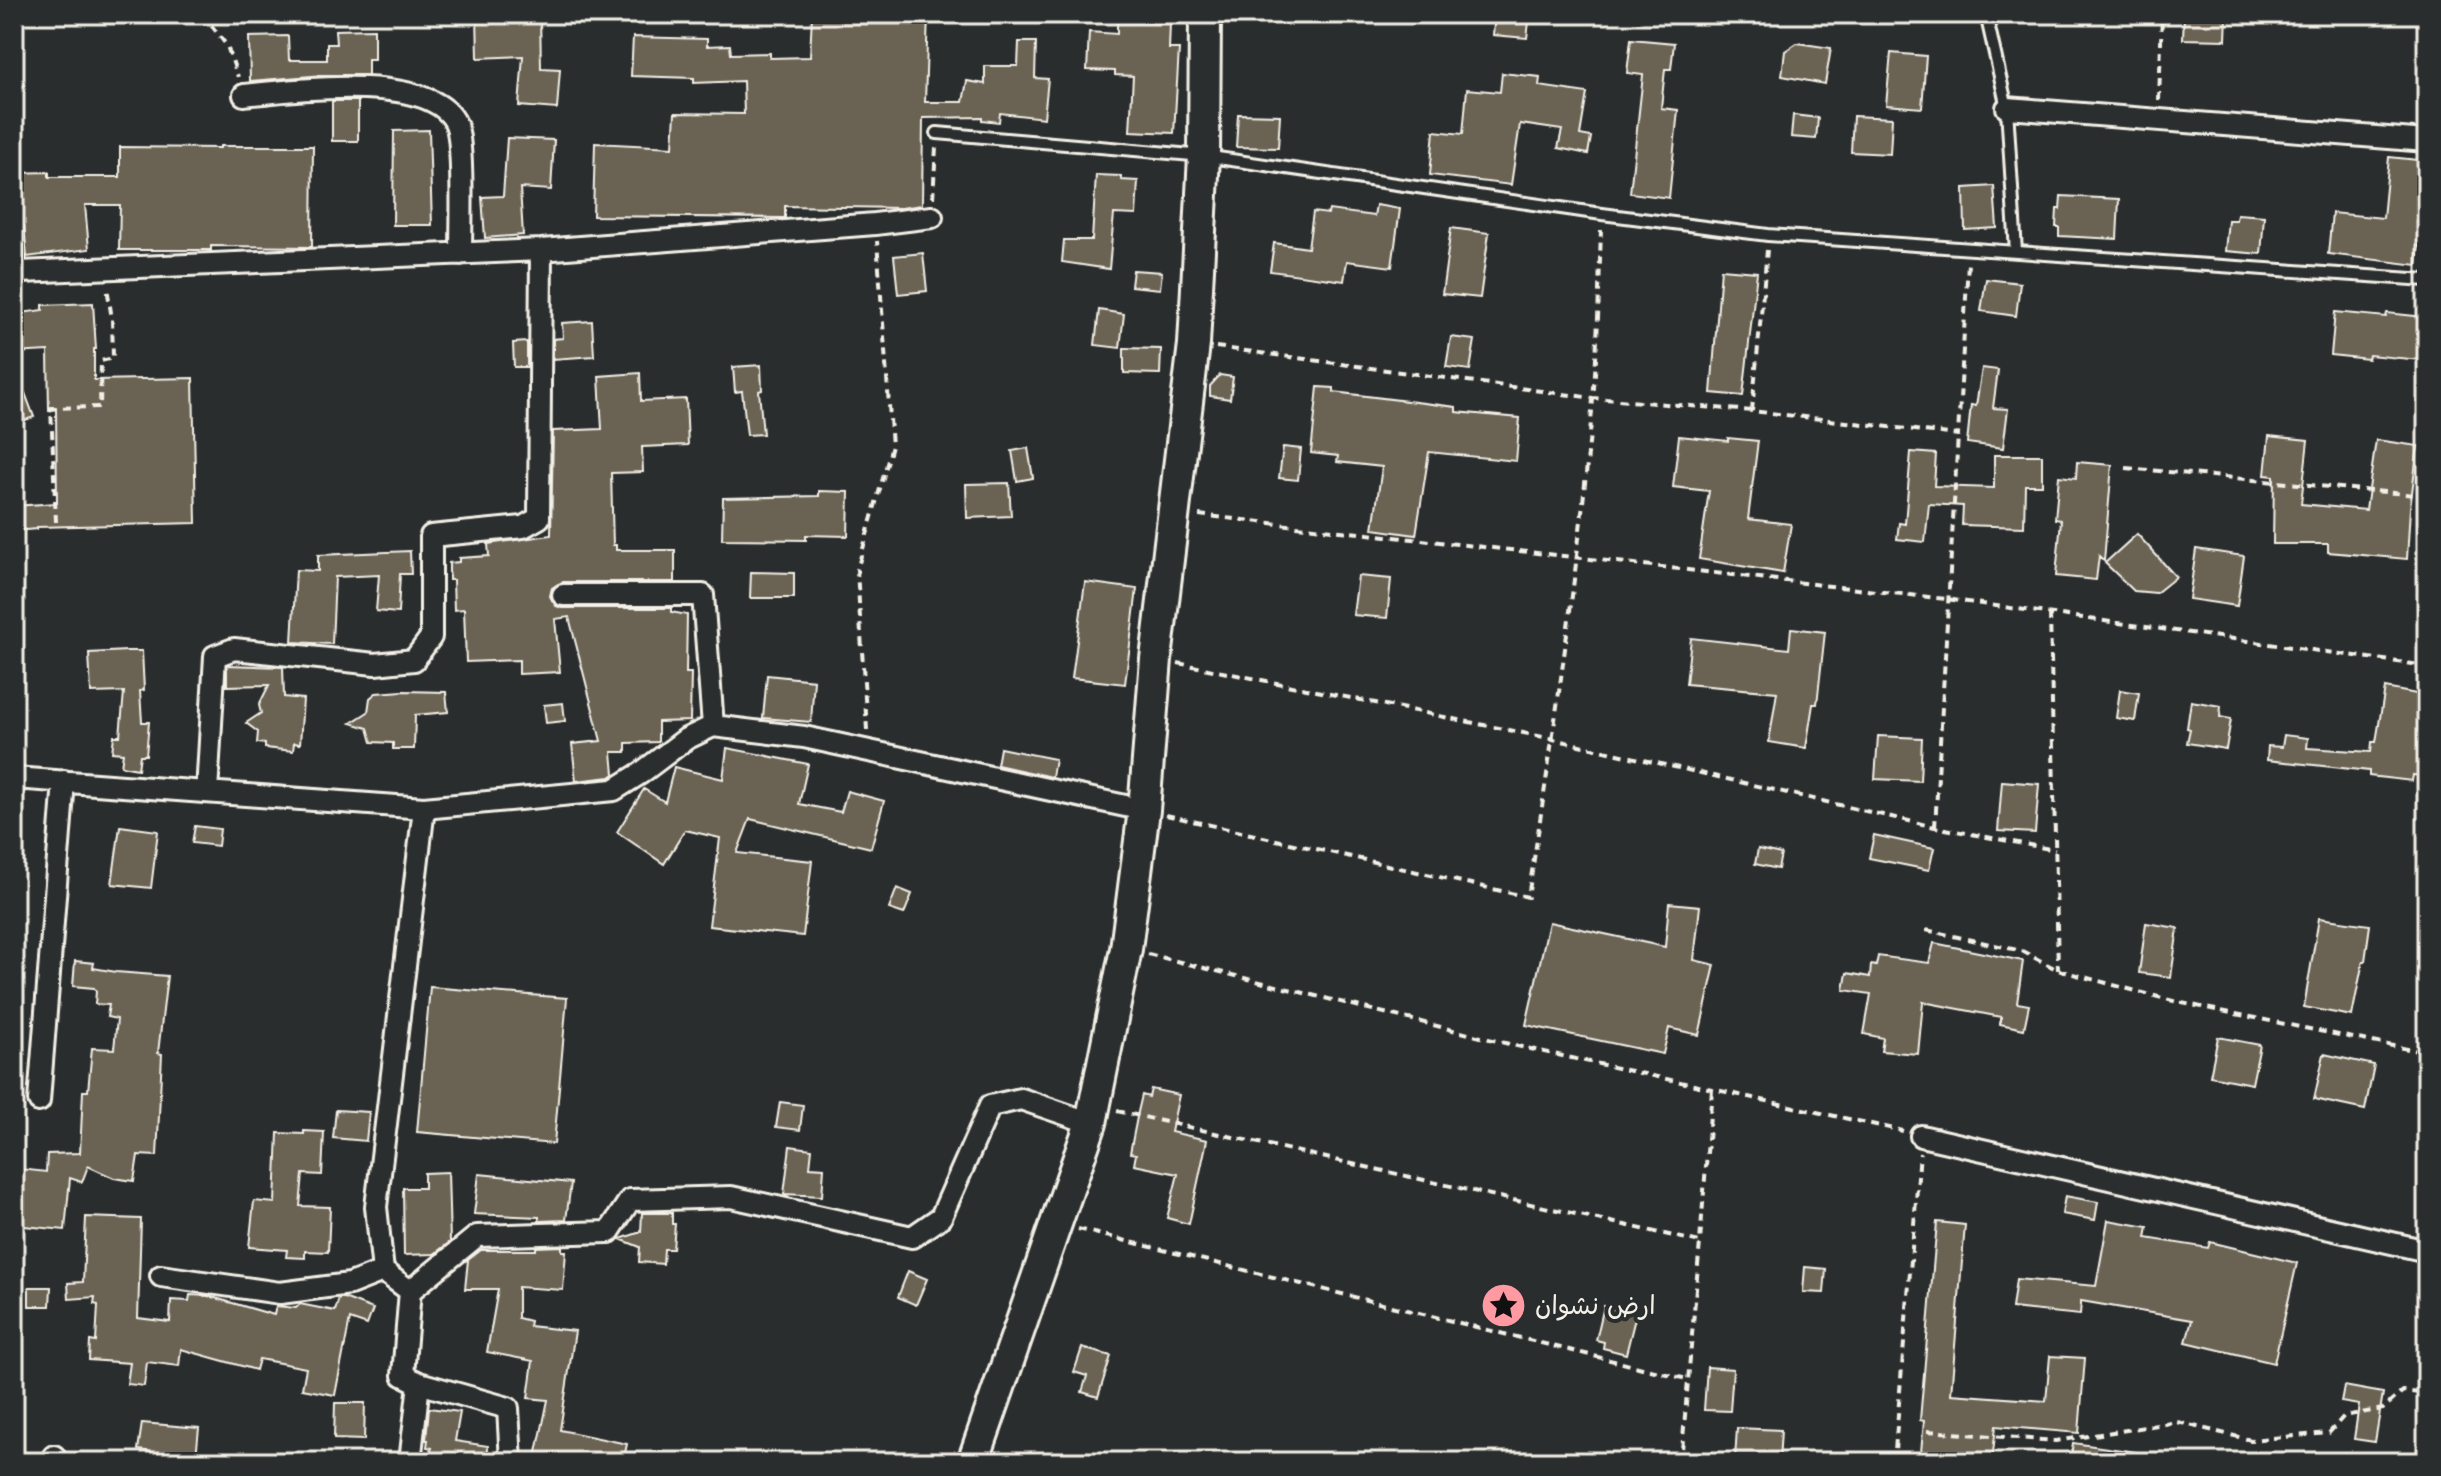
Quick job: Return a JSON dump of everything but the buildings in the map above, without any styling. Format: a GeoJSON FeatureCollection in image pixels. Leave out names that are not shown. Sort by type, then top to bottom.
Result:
{"type":"FeatureCollection","features":[{"type":"Feature","properties":{"kind":"street"},"geometry":{"type":"LineString","coordinates":[[973,1462],[1093,1115],[1126,949],[1144,810],[1156,659],[1194,344],[1204,156],[1205,14]]}},
{"type":"Feature","properties":{"kind":"street"},"geometry":{"type":"LineString","coordinates":[[244,95],[360,86],[417,95],[442,106],[456,124],[459,147],[461,254]]}},
{"type":"Feature","properties":{"kind":"street"},"geometry":{"type":"LineString","coordinates":[[2007,108],[2427,141]]}},
{"type":"Feature","properties":{"kind":"street"},"geometry":{"type":"LineString","coordinates":[[16,272],[541,250],[932,217]]}},
{"type":"Feature","properties":{"kind":"street"},"geometry":{"type":"LineString","coordinates":[[207,792],[215,656],[234,649],[375,664],[414,660],[431,637],[431,536],[523,527],[539,518],[541,250]]}},
{"type":"Feature","properties":{"kind":"street"},"geometry":{"type":"LineString","coordinates":[[563,595],[703,595],[713,726]]}},
{"type":"Feature","properties":{"kind":"street"},"geometry":{"type":"LineString","coordinates":[[14,778],[424,808],[614,790],[686,739],[713,726],[804,737],[1144,810]]}},
{"type":"Feature","properties":{"kind":"street"},"geometry":{"type":"LineString","coordinates":[[39,1101],[64,781]]}},
{"type":"Feature","properties":{"kind":"street"},"geometry":{"type":"LineString","coordinates":[[410,1291],[383,1271],[376,1207],[424,808]]}},
{"type":"Feature","properties":{"kind":"street"},"geometry":{"type":"LineString","coordinates":[[511,1462],[508,1408],[419,1383],[403,1375],[410,1291],[477,1236],[609,1232],[630,1200],[731,1197],[912,1237],[941,1217],[990,1106],[1021,1099],[1093,1115]]}},
{"type":"Feature","properties":{"kind":"street"},"geometry":{"type":"LineString","coordinates":[[1921,1136],[2427,1251]]}},
{"type":"Feature","properties":{"kind":"street"},"geometry":{"type":"LineString","coordinates":[[161,1276],[280,1293],[350,1284],[383,1271]]}},
{"type":"Feature","properties":{"kind":"street"},"geometry":{"type":"LineString","coordinates":[[410,1462],[419,1383]]}},
{"type":"Feature","properties":{"kind":"lane"},"geometry":{"type":"LineString","coordinates":[[1986,14],[2007,108],[2016,252]]}},
{"type":"Feature","properties":{"kind":"lane"},"geometry":{"type":"LineString","coordinates":[[937,133],[1204,156],[1768,235],[2427,280]]}},
{"type":"Feature","properties":{"kind":"path"},"geometry":{"type":"LineString","coordinates":[[203,14],[227,46],[244,95]]}},
{"type":"Feature","properties":{"kind":"path"},"geometry":{"type":"LineString","coordinates":[[2159,119],[2162,14]]}},
{"type":"Feature","properties":{"kind":"path"},"geometry":{"type":"LineString","coordinates":[[932,217],[937,133]]}},
{"type":"Feature","properties":{"kind":"path"},"geometry":{"type":"LineString","coordinates":[[1144,810],[1528,897],[1553,739],[1576,557],[1593,398],[1602,214]]}},
{"type":"Feature","properties":{"kind":"path"},"geometry":{"type":"LineString","coordinates":[[869,753],[857,570],[892,446],[875,224]]}},
{"type":"Feature","properties":{"kind":"path"},"geometry":{"type":"LineString","coordinates":[[1752,411],[1768,235]]}},
{"type":"Feature","properties":{"kind":"path"},"geometry":{"type":"LineString","coordinates":[[1935,827],[1946,599],[1969,249]]}},
{"type":"Feature","properties":{"kind":"path"},"geometry":{"type":"LineString","coordinates":[[56,522],[51,408],[100,407],[101,361],[113,358],[112,319],[104,269]]}},
{"type":"Feature","properties":{"kind":"path"},"geometry":{"type":"LineString","coordinates":[[1194,344],[1593,398],[1752,411],[1958,435]]}},
{"type":"Feature","properties":{"kind":"path"},"geometry":{"type":"LineString","coordinates":[[2126,468],[2427,496]]}},
{"type":"Feature","properties":{"kind":"path"},"geometry":{"type":"LineString","coordinates":[[1174,512],[1946,599],[2427,666]]}},
{"type":"Feature","properties":{"kind":"path"},"geometry":{"type":"LineString","coordinates":[[2050,614],[2058,970]]}},
{"type":"Feature","properties":{"kind":"path"},"geometry":{"type":"LineString","coordinates":[[1156,659],[1553,739],[1935,827],[2055,850]]}},
{"type":"Feature","properties":{"kind":"path"},"geometry":{"type":"LineString","coordinates":[[1926,930],[2022,951],[2058,970],[2177,1002],[2427,1053]]}},
{"type":"Feature","properties":{"kind":"path"},"geometry":{"type":"LineString","coordinates":[[1126,949],[1517,1046],[1921,1136],[1894,1462]]}},
{"type":"Feature","properties":{"kind":"path"},"geometry":{"type":"LineString","coordinates":[[1681,1462],[1712,1089]]}},
{"type":"Feature","properties":{"kind":"path"},"geometry":{"type":"LineString","coordinates":[[1093,1115],[1700,1242]]}},
{"type":"Feature","properties":{"kind":"path"},"geometry":{"type":"LineString","coordinates":[[1057,1223],[1687,1379]]}},
{"type":"Feature","properties":{"kind":"path"},"geometry":{"type":"LineString","coordinates":[[1927,1431],[2056,1441],[2177,1422],[2251,1440],[2329,1433],[2344,1416],[2383,1409],[2403,1391],[2427,1394]]}},
{"type":"Feature","properties":{"kind":"place","name":"ارض نشوان"},"geometry":{"type":"Point","coordinates":[1504,1305]}}]}
